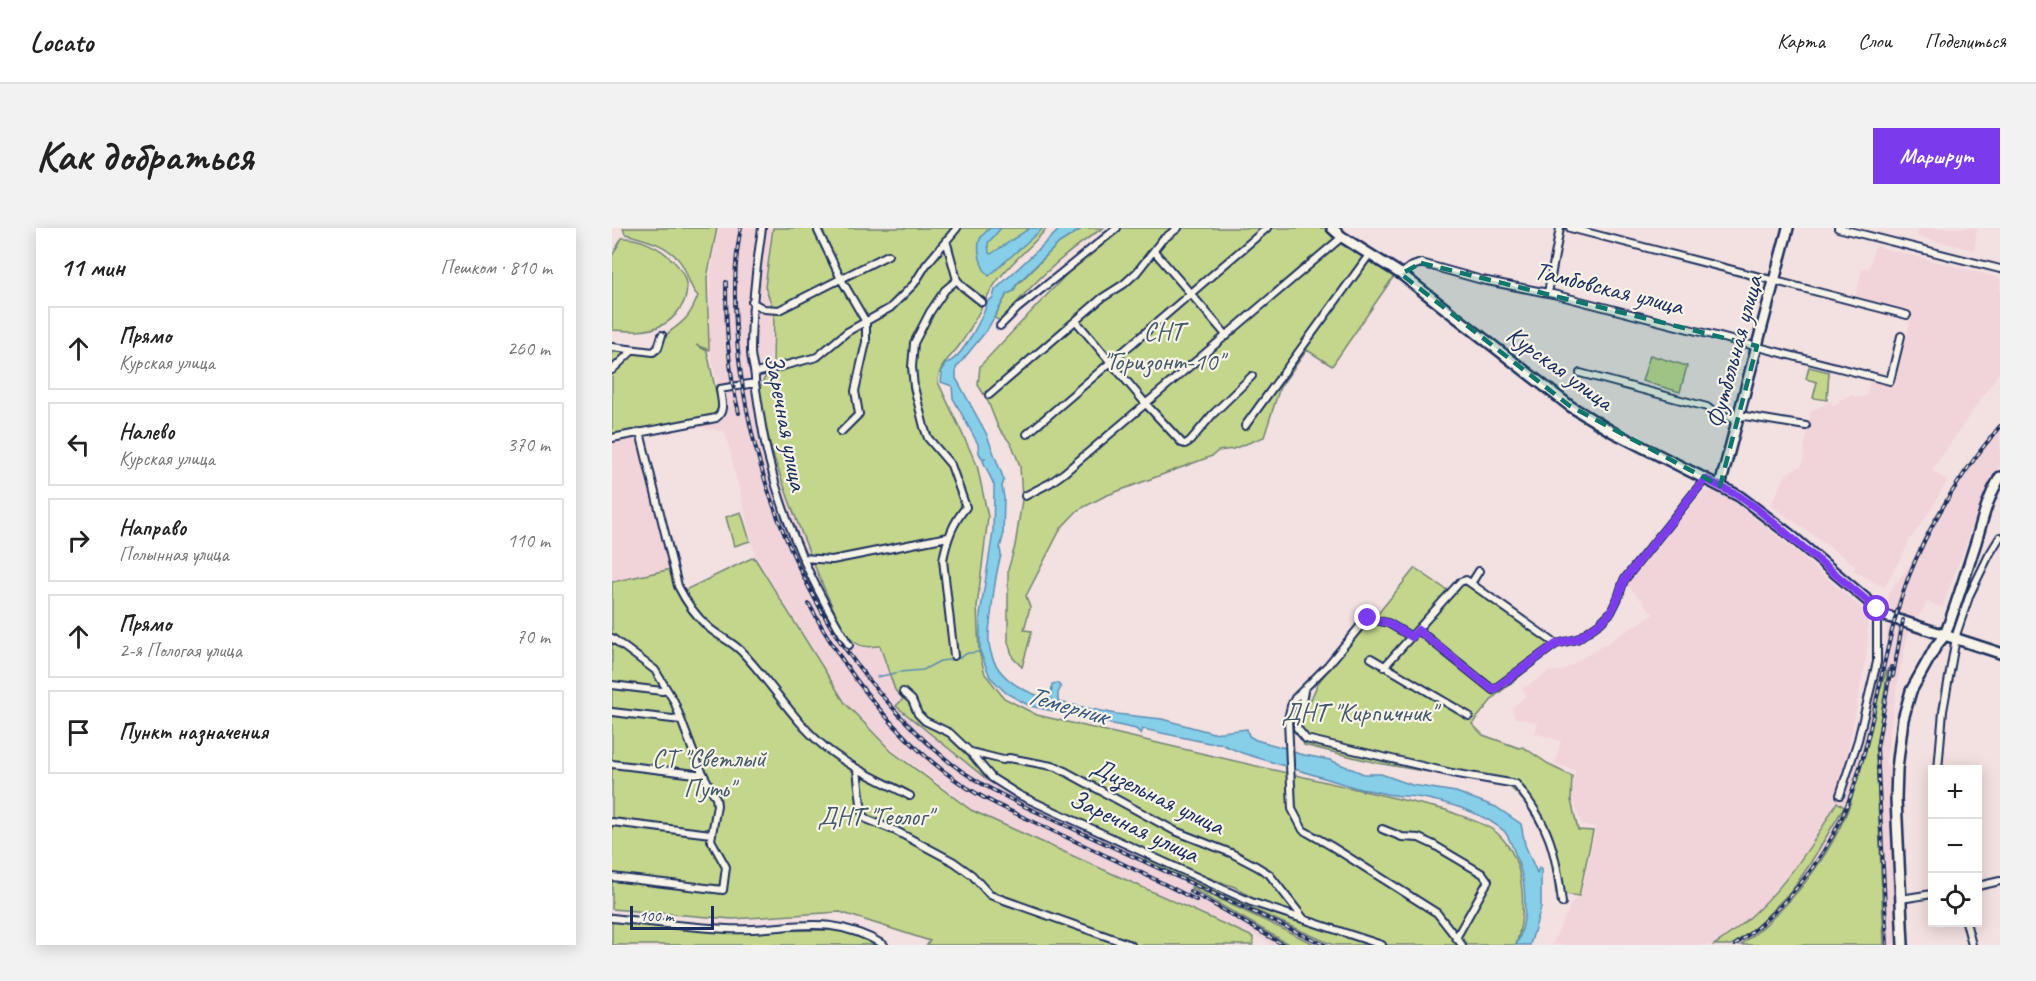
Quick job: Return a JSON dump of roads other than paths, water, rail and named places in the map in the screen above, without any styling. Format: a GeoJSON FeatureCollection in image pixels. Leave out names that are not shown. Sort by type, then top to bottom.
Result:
{"type":"FeatureCollection","features":[{"type":"Feature","properties":{"kind":"street","name":"Заречная улица"},"geometry":{"type":"LineString","coordinates":[[762,228],[752,302],[750,355],[756,373],[755,384],[768,455],[787,520],[803,558],[826,607],[849,645]]}},
{"type":"Feature","properties":{"kind":"street"},"geometry":{"type":"LineString","coordinates":[[756,373],[817,357],[847,332],[890,308],[914,284],[926,265],[957,228]]}},
{"type":"Feature","properties":{"kind":"street"},"geometry":{"type":"LineString","coordinates":[[1000,326],[1018,308],[1117,228]]}},
{"type":"Feature","properties":{"kind":"street"},"geometry":{"type":"LineString","coordinates":[[989,395],[1102,298],[1124,284],[1137,272],[1162,240],[1178,228]]}},
{"type":"Feature","properties":{"kind":"street"},"geometry":{"type":"LineString","coordinates":[[1028,434],[1267,228]]}},
{"type":"Feature","properties":{"kind":"street"},"geometry":{"type":"LineString","coordinates":[[1332,228],[1342,237],[1401,274]]}},
{"type":"Feature","properties":{"kind":"street"},"geometry":{"type":"LineString","coordinates":[[1548,293],[1560,228]]}},
{"type":"Feature","properties":{"kind":"street"},"geometry":{"type":"LineString","coordinates":[[1570,228],[1907,315]]}},
{"type":"Feature","properties":{"kind":"street","name":"Футбольная улица"},"geometry":{"type":"LineString","coordinates":[[1720,486],[1788,228]]}},
{"type":"Feature","properties":{"kind":"street"},"geometry":{"type":"LineString","coordinates":[[1838,228],[2000,269]]}},
{"type":"Feature","properties":{"kind":"street"},"geometry":{"type":"LineString","coordinates":[[818,231],[866,321],[866,342],[855,391],[859,414],[841,432]]}},
{"type":"Feature","properties":{"kind":"street"},"geometry":{"type":"LineString","coordinates":[[1025,495],[1050,483],[1064,473],[1342,237]]}},
{"type":"Feature","properties":{"kind":"street"},"geometry":{"type":"LineString","coordinates":[[946,240],[957,280],[982,302]]}},
{"type":"Feature","properties":{"kind":"street"},"geometry":{"type":"LineString","coordinates":[[1154,251],[1227,336]]}},
{"type":"Feature","properties":{"kind":"street"},"geometry":{"type":"LineString","coordinates":[[752,302],[764,309],[779,310],[888,255]]}},
{"type":"Feature","properties":{"kind":"street"},"geometry":{"type":"LineString","coordinates":[[1245,426],[1369,255]]}},
{"type":"Feature","properties":{"kind":"street","name":"Тамбовская улица"},"geometry":{"type":"LineString","coordinates":[[1401,274],[1421,263],[1482,280],[1548,293],[1890,381],[1901,336]]}},
{"type":"Feature","properties":{"kind":"street","name":"Курская улица"},"geometry":{"type":"LineString","coordinates":[[1401,274],[1570,406],[1611,431],[1739,496],[1764,514],[1877,609],[1899,621],[2000,653]]}},
{"type":"Feature","properties":{"kind":"street"},"geometry":{"type":"LineString","coordinates":[[954,656],[943,560],[948,537],[955,520],[966,507],[951,465],[928,438],[914,387],[912,366],[914,343],[930,312],[945,290],[957,280]]}},
{"type":"Feature","properties":{"kind":"street"},"geometry":{"type":"LineString","coordinates":[[1076,321],[1146,404],[1185,444],[1252,376]]}},
{"type":"Feature","properties":{"kind":"street"},"geometry":{"type":"LineString","coordinates":[[612,347],[653,352],[658,348],[662,335]]}},
{"type":"Feature","properties":{"kind":"street"},"geometry":{"type":"LineString","coordinates":[[612,370],[633,351]]}},
{"type":"Feature","properties":{"kind":"street"},"geometry":{"type":"LineString","coordinates":[[1580,373],[1707,407],[1712,412],[1738,418],[1745,416],[1806,426]]}},
{"type":"Feature","properties":{"kind":"street"},"geometry":{"type":"LineString","coordinates":[[612,438],[716,418],[722,415],[723,411],[720,389],[755,384]]}},
{"type":"Feature","properties":{"kind":"street"},"geometry":{"type":"LineString","coordinates":[[639,432],[678,586],[684,598],[707,626],[741,651],[818,741],[857,770],[910,796]]}},
{"type":"Feature","properties":{"kind":"street"},"geometry":{"type":"LineString","coordinates":[[1903,945],[1896,799],[1903,719],[1911,691],[1936,646],[1945,635],[1982,516],[2000,477]]}},
{"type":"Feature","properties":{"kind":"street"},"geometry":{"type":"LineString","coordinates":[[1418,630],[1493,690],[1556,644],[1577,639],[1600,623],[1611,612],[1624,580],[1705,479]]}},
{"type":"Feature","properties":{"kind":"street"},"geometry":{"type":"LineString","coordinates":[[803,558],[832,560],[948,537]]}},
{"type":"Feature","properties":{"kind":"street"},"geometry":{"type":"LineString","coordinates":[[1938,765],[1943,711],[1955,639],[1970,594],[2000,537]]}},
{"type":"Feature","properties":{"kind":"street"},"geometry":{"type":"LineString","coordinates":[[1472,582],[1479,571]]}},
{"type":"Feature","properties":{"kind":"street"},"geometry":{"type":"LineString","coordinates":[[1384,667],[1460,582],[1466,580],[1472,582],[1556,644]]}},
{"type":"Feature","properties":{"kind":"street"},"geometry":{"type":"LineString","coordinates":[[1840,795],[1858,740],[1877,662],[1877,609]]}},
{"type":"Feature","properties":{"kind":"street"},"geometry":{"type":"LineString","coordinates":[[1412,637],[1388,623],[1367,618],[1295,698],[1288,718],[1292,809],[1303,830],[1437,913],[1462,945]]}},
{"type":"Feature","properties":{"kind":"street"},"geometry":{"type":"LineString","coordinates":[[612,638],[650,665],[674,701],[697,762],[716,798],[717,805],[711,840],[726,867],[723,890],[612,876]]}},
{"type":"Feature","properties":{"kind":"street"},"geometry":{"type":"LineString","coordinates":[[1371,658],[1469,716]]}},
{"type":"Feature","properties":{"kind":"street"},"geometry":{"type":"LineString","coordinates":[[612,685],[667,690]]}},
{"type":"Feature","properties":{"kind":"street"},"geometry":{"type":"LineString","coordinates":[[1304,690],[1297,728],[1306,739],[1452,773],[1516,784],[1532,804],[1545,826],[1554,850],[1562,903]]}},
{"type":"Feature","properties":{"kind":"street","name":"Заречная улица"},"geometry":{"type":"LineString","coordinates":[[903,692],[912,700],[918,714],[925,721],[950,733],[992,778],[1019,795],[1251,902],[1382,945]]}},
{"type":"Feature","properties":{"kind":"street"},"geometry":{"type":"LineString","coordinates":[[612,712],[681,720]]}},
{"type":"Feature","properties":{"kind":"street","name":"Дизельная улица"},"geometry":{"type":"LineString","coordinates":[[970,752],[1003,760],[1009,758],[1057,766],[1175,831],[1231,853],[1269,874],[1304,919]]}},
{"type":"Feature","properties":{"kind":"street"},"geometry":{"type":"LineString","coordinates":[[612,764],[704,775]]}},
{"type":"Feature","properties":{"kind":"street"},"geometry":{"type":"LineString","coordinates":[[857,770],[862,812],[866,819],[896,831],[954,862],[972,875],[990,896],[1131,945]]}},
{"type":"Feature","properties":{"kind":"street"},"geometry":{"type":"LineString","coordinates":[[612,822],[711,834]]}},
{"type":"Feature","properties":{"kind":"street"},"geometry":{"type":"LineString","coordinates":[[1382,829],[1402,837],[1419,838],[1434,845],[1483,874],[1488,880],[1456,938]]}},
{"type":"Feature","properties":{"kind":"street"},"geometry":{"type":"LineString","coordinates":[[1982,885],[2000,881]]}},
{"type":"Feature","properties":{"kind":"street"},"geometry":{"type":"LineString","coordinates":[[1901,899],[1928,895]]}},
{"type":"Feature","properties":{"kind":"street"},"geometry":{"type":"LineString","coordinates":[[612,918],[726,929],[768,929],[802,924],[830,924],[869,936],[884,945]]}},
{"type":"Feature","properties":{"kind":"street"},"geometry":{"type":"LineString","coordinates":[[1967,927],[1972,945]]}},
{"type":"Feature","properties":{"kind":"water"},"geometry":{"type":"Polygon","coordinates":[[[990,228],[1001,228],[988,243],[991,254],[1030,228],[1043,228],[989,276],[982,264],[979,248],[980,239],[990,228]]]}},
{"type":"Feature","properties":{"kind":"water","name":"Темерник"},"geometry":{"type":"Polygon","coordinates":[[[1061,228],[1083,228],[1059,243],[1016,285],[1014,291],[1007,294],[987,330],[956,368],[956,378],[986,433],[1004,480],[1002,486],[1003,537],[994,586],[989,635],[991,653],[1000,670],[1014,684],[1042,697],[1051,699],[1052,684],[1057,683],[1061,687],[1058,702],[1116,714],[1162,719],[1213,733],[1247,729],[1249,736],[1256,740],[1299,754],[1330,760],[1364,774],[1381,774],[1412,785],[1456,792],[1496,807],[1521,824],[1525,845],[1537,873],[1541,868],[1541,908],[1530,945],[1516,945],[1522,931],[1525,894],[1516,857],[1504,831],[1486,819],[1433,800],[1360,789],[1242,753],[1219,743],[1209,743],[1143,729],[1141,734],[1136,729],[1030,706],[1006,693],[990,677],[980,651],[980,615],[993,532],[994,485],[983,461],[985,458],[982,458],[979,453],[978,444],[953,398],[952,386],[941,382],[941,372],[946,363],[959,354],[965,346],[988,301],[993,298],[995,290],[1061,228]]]}},
{"type":"Feature","properties":{"kind":"waterway"},"geometry":{"type":"LineString","coordinates":[[877,677],[923,670],[940,661],[980,652]]}},
{"type":"Feature","properties":{"kind":"railway"},"geometry":{"type":"LineString","coordinates":[[741,228],[735,278],[736,327],[746,407],[755,447],[780,524],[796,561],[834,632],[870,681],[927,742],[951,763],[982,784],[1026,807],[1325,945]]}},
{"type":"Feature","properties":{"kind":"railway"},"geometry":{"type":"LineString","coordinates":[[726,282],[728,348],[739,413]]}},
{"type":"Feature","properties":{"kind":"railway"},"geometry":{"type":"LineString","coordinates":[[1735,945],[1752,932],[1797,888],[1833,836],[1853,789],[1862,760],[1890,640],[1915,560],[1947,500],[1972,462],[2000,426]]}},
{"type":"Feature","properties":{"kind":"railway"},"geometry":{"type":"LineString","coordinates":[[809,604],[838,654],[874,703],[937,766],[994,803],[1196,900]]}},
{"type":"Feature","properties":{"kind":"railway"},"geometry":{"type":"LineString","coordinates":[[1893,676],[1903,620]]}},
{"type":"Feature","properties":{"kind":"railway"},"geometry":{"type":"LineString","coordinates":[[1887,945],[1877,748],[1891,667]]}},
{"type":"Feature","properties":{"kind":"railway"},"geometry":{"type":"LineString","coordinates":[[1190,891],[1284,945]]}},
{"type":"Feature","properties":{"kind":"park label","name":"СНТ \"Горизонт-10\""},"geometry":{"type":"Point","coordinates":[1163,346]}},
{"type":"Feature","properties":{"kind":"park label","name":"ДНТ \"Кирпичник\""},"geometry":{"type":"Point","coordinates":[1359,712]}},
{"type":"Feature","properties":{"kind":"park label","name":"СТ \"Светлый Путь\""},"geometry":{"type":"Point","coordinates":[709,773]}},
{"type":"Feature","properties":{"kind":"park label","name":"ДНТ \"Геолог\""},"geometry":{"type":"Point","coordinates":[875,816]}}]}
